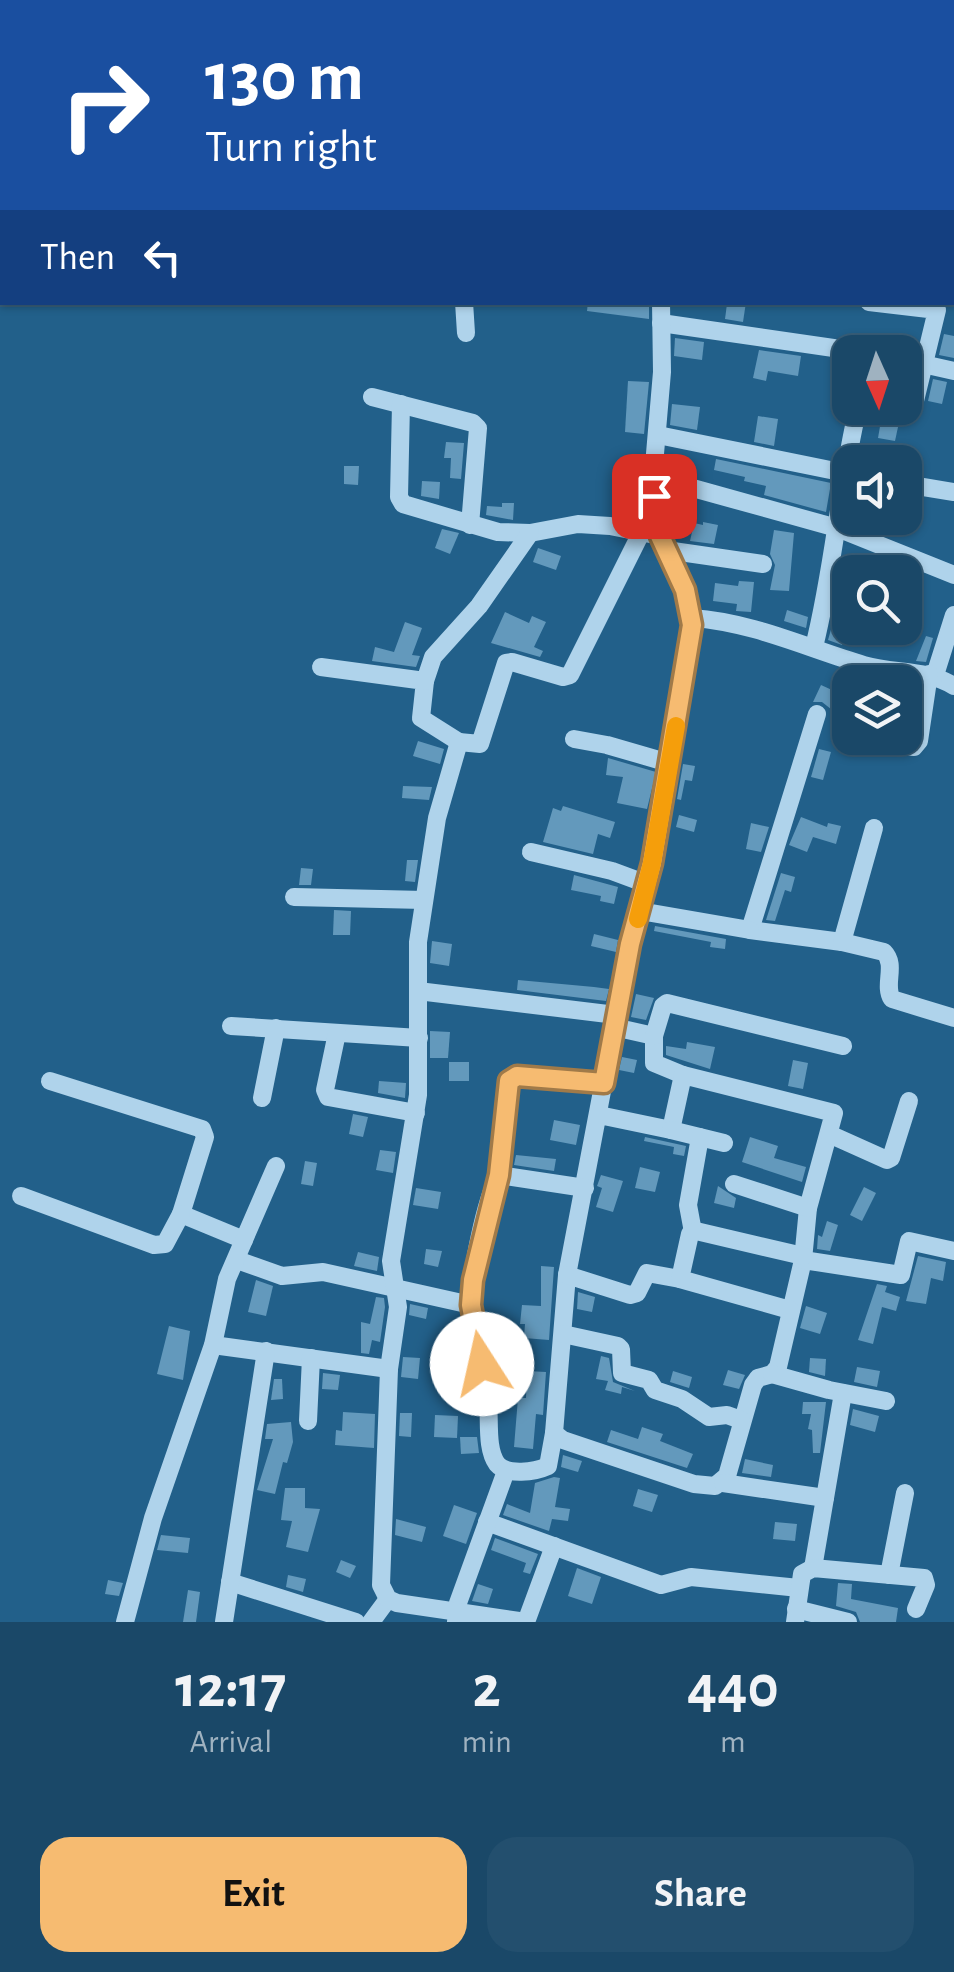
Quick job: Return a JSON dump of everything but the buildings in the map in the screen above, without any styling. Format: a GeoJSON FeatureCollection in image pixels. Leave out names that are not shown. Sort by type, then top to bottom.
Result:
{"type":"FeatureCollection","features":[{"type":"Feature","properties":{"kind":"street"},"geometry":{"type":"LineString","coordinates":[[464,305],[466,333]]}},
{"type":"Feature","properties":{"kind":"street"},"geometry":{"type":"LineString","coordinates":[[604,1083],[512,1078],[499,1175],[478,1250],[471,1305],[492,1451],[499,1467],[506,1471],[548,1466],[567,1275],[690,653],[692,618],[685,590],[656,539],[653,477],[662,372],[661,305]]}},
{"type":"Feature","properties":{"kind":"street"},"geometry":{"type":"LineString","coordinates":[[906,305],[943,308],[922,375]]}},
{"type":"Feature","properties":{"kind":"street"},"geometry":{"type":"LineString","coordinates":[[661,323],[832,348]]}},
{"type":"Feature","properties":{"kind":"street"},"geometry":{"type":"LineString","coordinates":[[922,363],[954,371]]}},
{"type":"Feature","properties":{"kind":"street"},"geometry":{"type":"LineString","coordinates":[[372,397],[474,423],[478,428],[470,525]]}},
{"type":"Feature","properties":{"kind":"street"},"geometry":{"type":"LineString","coordinates":[[400,404],[400,501],[498,532],[530,533],[578,524],[763,564]]}},
{"type":"Feature","properties":{"kind":"street"},"geometry":{"type":"LineString","coordinates":[[658,434],[832,470]]}},
{"type":"Feature","properties":{"kind":"street"},"geometry":{"type":"LineString","coordinates":[[653,477],[832,527]]}},
{"type":"Feature","properties":{"kind":"street"},"geometry":{"type":"LineString","coordinates":[[922,487],[954,492]]}},
{"type":"Feature","properties":{"kind":"street"},"geometry":{"type":"LineString","coordinates":[[530,533],[479,606],[433,657],[425,681],[421,718],[459,742],[480,744],[506,663],[563,677],[570,675],[656,539]]}},
{"type":"Feature","properties":{"kind":"street"},"geometry":{"type":"LineString","coordinates":[[814,647],[836,535]]}},
{"type":"Feature","properties":{"kind":"street"},"geometry":{"type":"LineString","coordinates":[[854,535],[954,575]]}},
{"type":"Feature","properties":{"kind":"street"},"geometry":{"type":"LineString","coordinates":[[922,730],[932,674],[954,615]]}},
{"type":"Feature","properties":{"kind":"street"},"geometry":{"type":"LineString","coordinates":[[692,618],[726,620],[866,666],[932,674],[954,686]]}},
{"type":"Feature","properties":{"kind":"street"},"geometry":{"type":"LineString","coordinates":[[321,667],[425,681]]}},
{"type":"Feature","properties":{"kind":"street"},"geometry":{"type":"LineString","coordinates":[[750,930],[816,714]]}},
{"type":"Feature","properties":{"kind":"street"},"geometry":{"type":"LineString","coordinates":[[574,739],[669,762]]}},
{"type":"Feature","properties":{"kind":"street"},"geometry":{"type":"LineString","coordinates":[[459,742],[436,818],[418,942],[416,1112],[390,1276],[398,1306],[389,1370],[381,1585],[388,1599],[456,1616],[526,1622],[554,1546]]}},
{"type":"Feature","properties":{"kind":"street"},"geometry":{"type":"LineString","coordinates":[[842,942],[874,828]]}},
{"type":"Feature","properties":{"kind":"street"},"geometry":{"type":"LineString","coordinates":[[531,852],[647,884]]}},
{"type":"Feature","properties":{"kind":"street"},"geometry":{"type":"LineString","coordinates":[[294,897],[424,900]]}},
{"type":"Feature","properties":{"kind":"street"},"geometry":{"type":"LineString","coordinates":[[640,911],[842,942],[889,956],[888,992],[892,999],[954,1018]]}},
{"type":"Feature","properties":{"kind":"street"},"geometry":{"type":"LineString","coordinates":[[418,991],[615,1021],[654,1036]]}},
{"type":"Feature","properties":{"kind":"street"},"geometry":{"type":"LineString","coordinates":[[772,1374],[778,1366],[803,1258],[808,1208],[834,1113],[684,1074],[654,1062],[654,1036],[663,1006],[674,1004],[843,1046]]}},
{"type":"Feature","properties":{"kind":"street"},"geometry":{"type":"LineString","coordinates":[[231,1026],[419,1038]]}},
{"type":"Feature","properties":{"kind":"street"},"geometry":{"type":"LineString","coordinates":[[262,1098],[276,1028]]}},
{"type":"Feature","properties":{"kind":"street"},"geometry":{"type":"LineString","coordinates":[[338,1033],[325,1090],[328,1097],[416,1112]]}},
{"type":"Feature","properties":{"kind":"street"},"geometry":{"type":"LineString","coordinates":[[671,1130],[684,1074]]}},
{"type":"Feature","properties":{"kind":"street"},"geometry":{"type":"LineString","coordinates":[[20,1196],[154,1245],[166,1244],[181,1214],[206,1132],[50,1081]]}},
{"type":"Feature","properties":{"kind":"street"},"geometry":{"type":"LineString","coordinates":[[829,1134],[887,1160],[891,1158],[909,1101]]}},
{"type":"Feature","properties":{"kind":"street"},"geometry":{"type":"LineString","coordinates":[[598,1116],[724,1143]]}},
{"type":"Feature","properties":{"kind":"street"},"geometry":{"type":"LineString","coordinates":[[680,1279],[692,1232],[688,1205],[700,1137]]}},
{"type":"Feature","properties":{"kind":"street"},"geometry":{"type":"LineString","coordinates":[[126,1622],[152,1518],[213,1345],[227,1280],[276,1166]]}},
{"type":"Feature","properties":{"kind":"street"},"geometry":{"type":"LineString","coordinates":[[499,1175],[585,1188]]}},
{"type":"Feature","properties":{"kind":"street"},"geometry":{"type":"LineString","coordinates":[[734,1184],[808,1208]]}},
{"type":"Feature","properties":{"kind":"street"},"geometry":{"type":"LineString","coordinates":[[181,1214],[244,1240]]}},
{"type":"Feature","properties":{"kind":"street"},"geometry":{"type":"LineString","coordinates":[[692,1232],[803,1258],[901,1275],[909,1242],[954,1251]]}},
{"type":"Feature","properties":{"kind":"street"},"geometry":{"type":"LineString","coordinates":[[237,1260],[282,1276],[324,1272],[471,1305]]}},
{"type":"Feature","properties":{"kind":"street"},"geometry":{"type":"LineString","coordinates":[[567,1275],[630,1295],[636,1293],[648,1274],[680,1279],[790,1310]]}},
{"type":"Feature","properties":{"kind":"street"},"geometry":{"type":"LineString","coordinates":[[563,1334],[618,1346],[622,1373],[649,1380],[654,1390],[682,1399],[708,1417],[728,1414],[741,1420]]}},
{"type":"Feature","properties":{"kind":"street"},"geometry":{"type":"LineString","coordinates":[[213,1345],[389,1370]]}},
{"type":"Feature","properties":{"kind":"street"},"geometry":{"type":"LineString","coordinates":[[224,1622],[266,1351]]}},
{"type":"Feature","properties":{"kind":"street"},"geometry":{"type":"LineString","coordinates":[[308,1421],[311,1358]]}},
{"type":"Feature","properties":{"kind":"street"},"geometry":{"type":"LineString","coordinates":[[722,1483],[758,1378],[772,1374],[886,1400]]}},
{"type":"Feature","properties":{"kind":"street"},"geometry":{"type":"LineString","coordinates":[[813,1568],[844,1393]]}},
{"type":"Feature","properties":{"kind":"street"},"geometry":{"type":"LineString","coordinates":[[554,1433],[563,1440],[694,1484],[722,1483],[825,1498]]}},
{"type":"Feature","properties":{"kind":"street"},"geometry":{"type":"LineString","coordinates":[[456,1616],[506,1471]]}},
{"type":"Feature","properties":{"kind":"street"},"geometry":{"type":"LineString","coordinates":[[889,1574],[905,1493]]}},
{"type":"Feature","properties":{"kind":"street"},"geometry":{"type":"LineString","coordinates":[[487,1522],[660,1585],[690,1577],[800,1588]]}},
{"type":"Feature","properties":{"kind":"street"},"geometry":{"type":"LineString","coordinates":[[848,1622],[796,1616],[802,1574],[813,1568],[926,1580],[916,1609]]}},
{"type":"Feature","properties":{"kind":"street"},"geometry":{"type":"LineString","coordinates":[[230,1582],[295,1612],[356,1622]]}},
{"type":"Feature","properties":{"kind":"street"},"geometry":{"type":"LineString","coordinates":[[371,1622],[388,1599]]}},
{"type":"Feature","properties":{"kind":"slow traffic"},"geometry":{"type":"LineString","coordinates":[[638,919],[659,828],[676,726]]}},
{"type":"Feature","properties":{"kind":"route"},"geometry":{"type":"LineString","coordinates":[[482,1364],[471,1305],[473,1280],[499,1175],[509,1081],[517,1076],[604,1083],[630,944],[659,828],[690,653],[692,618],[685,590],[660,536],[654,496]]}}]}
